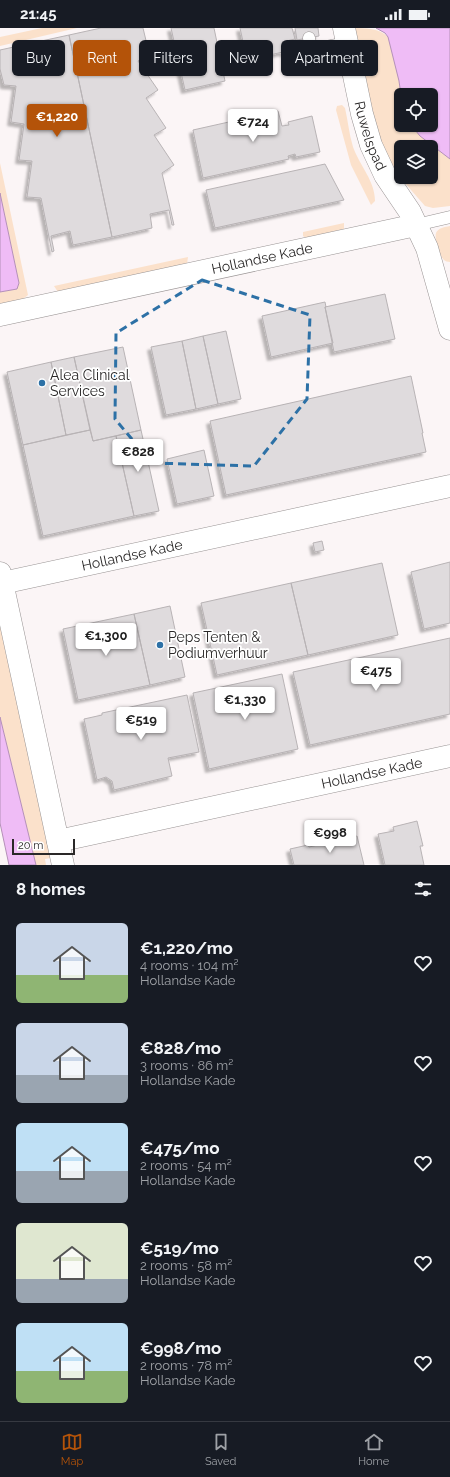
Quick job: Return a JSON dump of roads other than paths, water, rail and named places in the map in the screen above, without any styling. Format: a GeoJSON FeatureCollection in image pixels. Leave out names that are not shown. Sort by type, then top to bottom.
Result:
{"type":"FeatureCollection","features":[{"type":"Feature","properties":{"kind":"street","name":"Ruwelspad"},"geometry":{"type":"LineString","coordinates":[[345,36],[362,114],[371,145],[385,175],[410,212],[416,225]]}},
{"type":"Feature","properties":{"kind":"street","name":"Hollandse Kade"},"geometry":{"type":"LineString","coordinates":[[0,316],[416,225]]}},
{"type":"Feature","properties":{"kind":"street"},"geometry":{"type":"LineString","coordinates":[[416,225],[427,248],[450,329]]}},
{"type":"Feature","properties":{"kind":"street","name":"Hollandse Kade"},"geometry":{"type":"LineString","coordinates":[[63,865],[1,578],[450,486]]}},
{"type":"Feature","properties":{"kind":"street","name":"Hollandse Kade"},"geometry":{"type":"LineString","coordinates":[[58,841],[450,756]]}},
{"type":"Feature","properties":{"kind":"lane"},"geometry":{"type":"LineString","coordinates":[[309,38],[311,50],[345,36]]}},
{"type":"Feature","properties":{"kind":"lane"},"geometry":{"type":"LineString","coordinates":[[416,225],[450,217]]}},
{"type":"Feature","properties":{"kind":"place","name":"Alea Clinical Services"},"geometry":{"type":"Point","coordinates":[42,383]}},
{"type":"Feature","properties":{"kind":"place","name":"Peps Tenten & Podiumverhuur"},"geometry":{"type":"Point","coordinates":[160,645]}}]}
